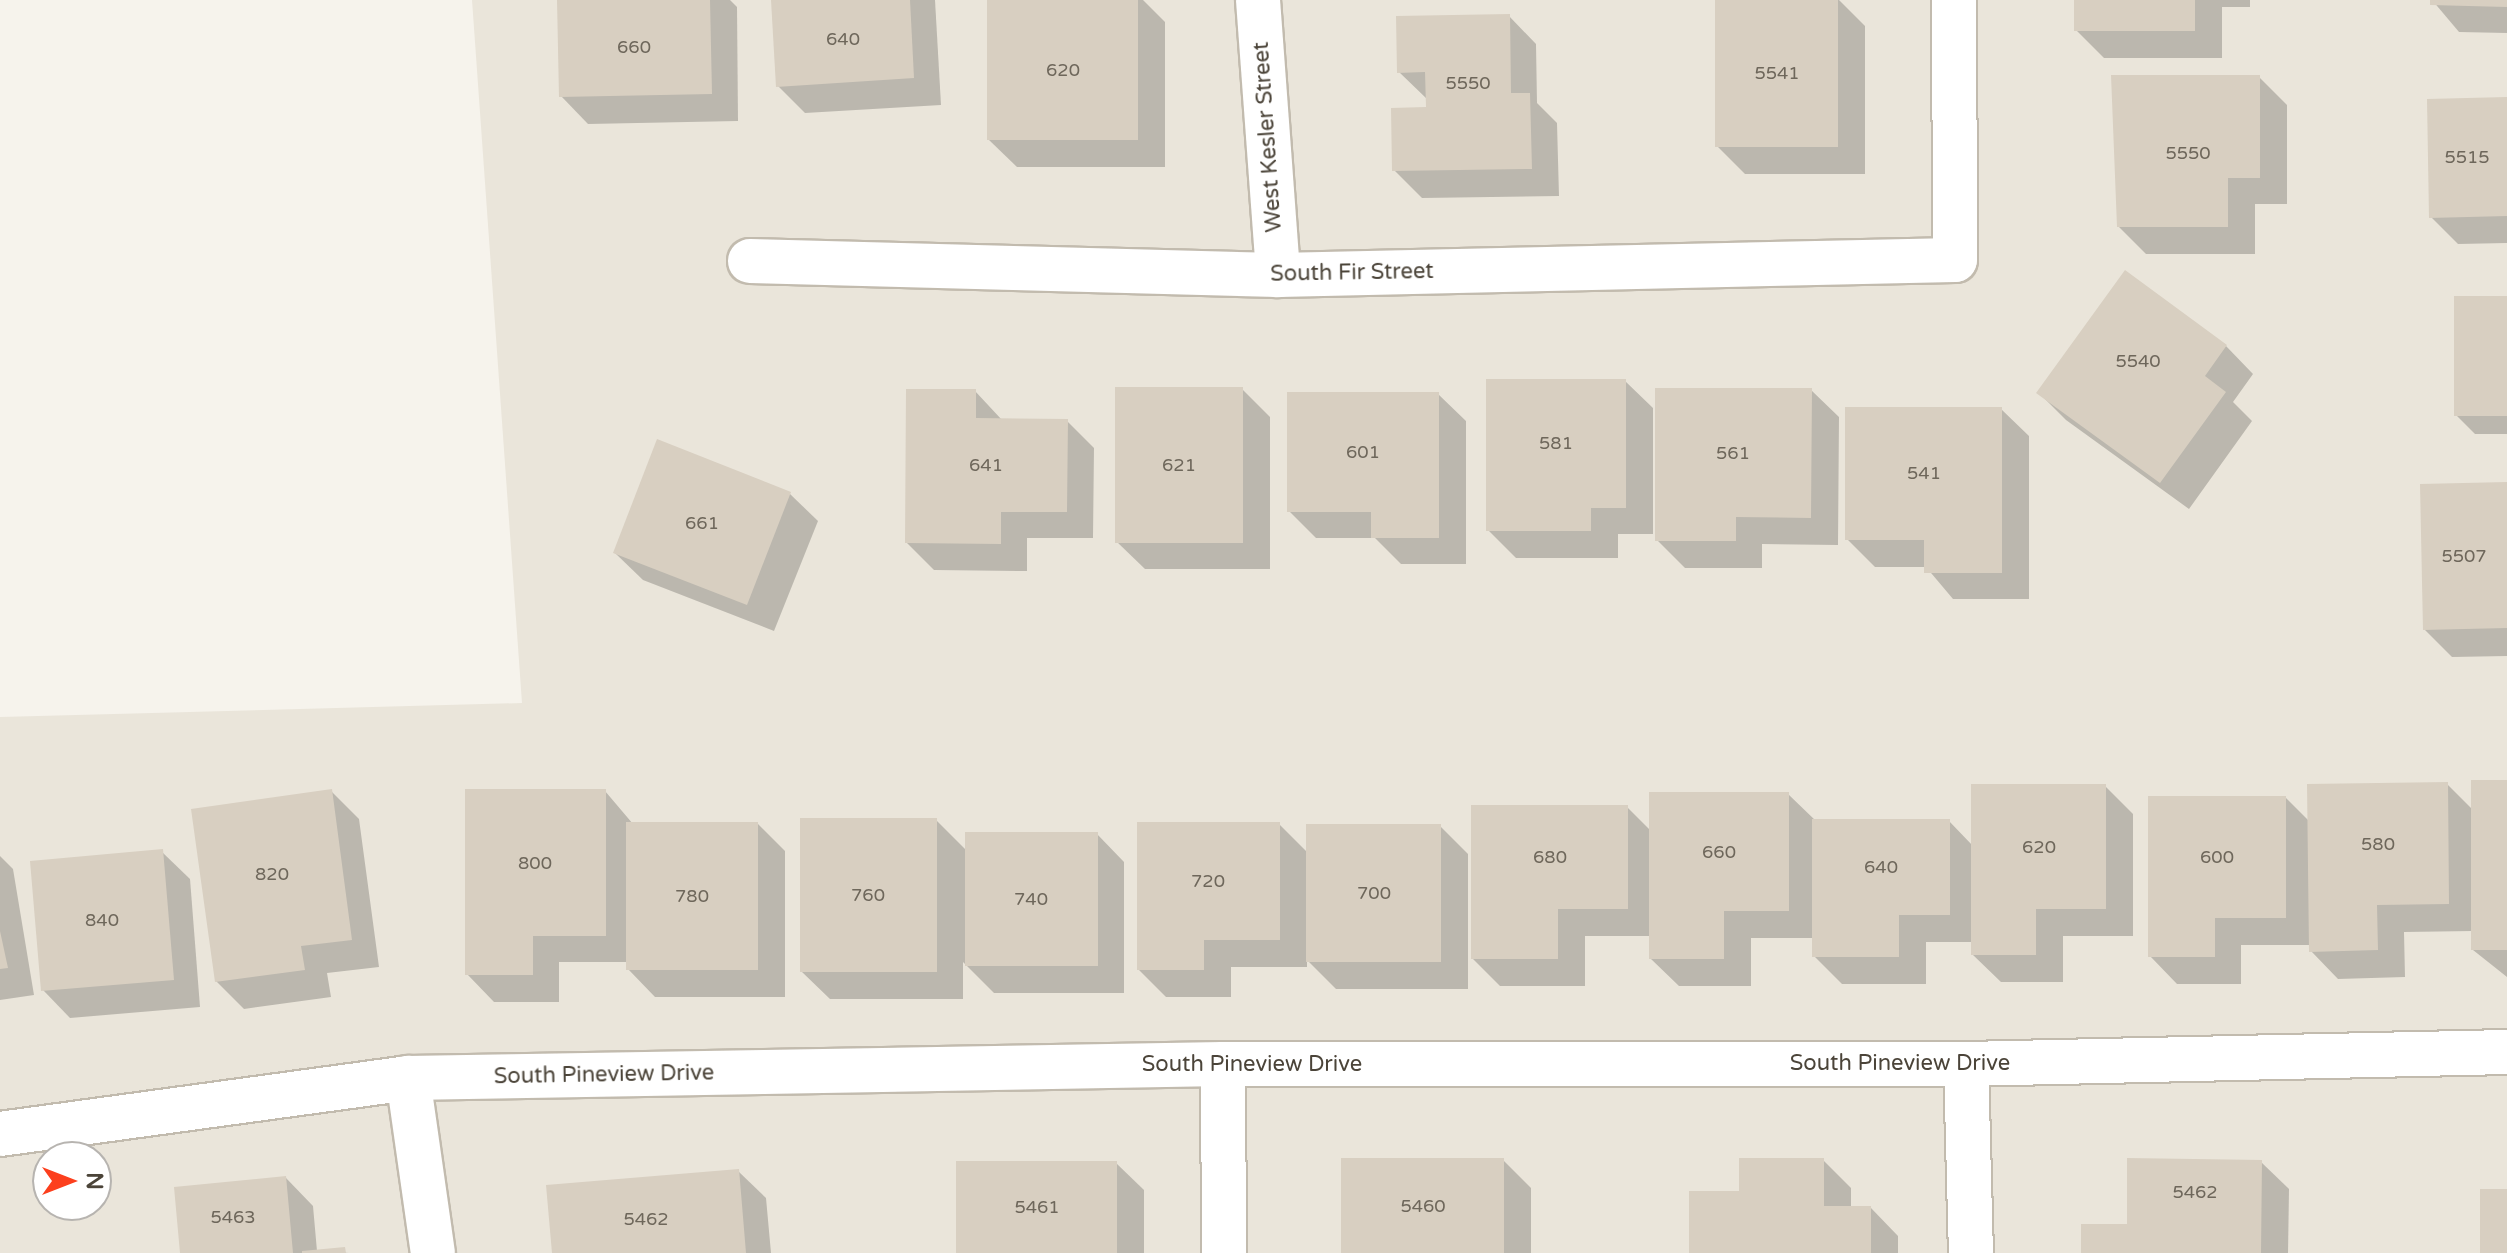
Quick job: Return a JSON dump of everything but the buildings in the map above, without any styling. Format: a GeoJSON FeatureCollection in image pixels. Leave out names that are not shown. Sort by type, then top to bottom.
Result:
{"type":"FeatureCollection","features":[{"type":"Feature","properties":{"kind":"street","name":"West Kesler Street"},"geometry":{"type":"LineString","coordinates":[[1258,0],[1278,275]]}},
{"type":"Feature","properties":{"kind":"street","name":"South Fir Street"},"geometry":{"type":"LineString","coordinates":[[750,261],[1278,275],[1955,260],[1954,0]]}},
{"type":"Feature","properties":{"kind":"street","name":"South Pineview Drive"},"geometry":{"type":"LineString","coordinates":[[0,1134],[408,1078],[1223,1064],[1966,1064],[2507,1052]]}},
{"type":"Feature","properties":{"kind":"street"},"geometry":{"type":"LineString","coordinates":[[1223,1064],[1224,1253]]}},
{"type":"Feature","properties":{"kind":"street"},"geometry":{"type":"LineString","coordinates":[[1966,1064],[1971,1253]]}},
{"type":"Feature","properties":{"kind":"street"},"geometry":{"type":"LineString","coordinates":[[408,1078],[433,1253]]}},
{"type":"Feature","properties":{"kind":"shaded area"},"geometry":{"type":"Polygon","coordinates":[[[472,0],[2507,0],[2507,1253],[0,1253],[0,717],[522,703],[472,0]]]}}]}
